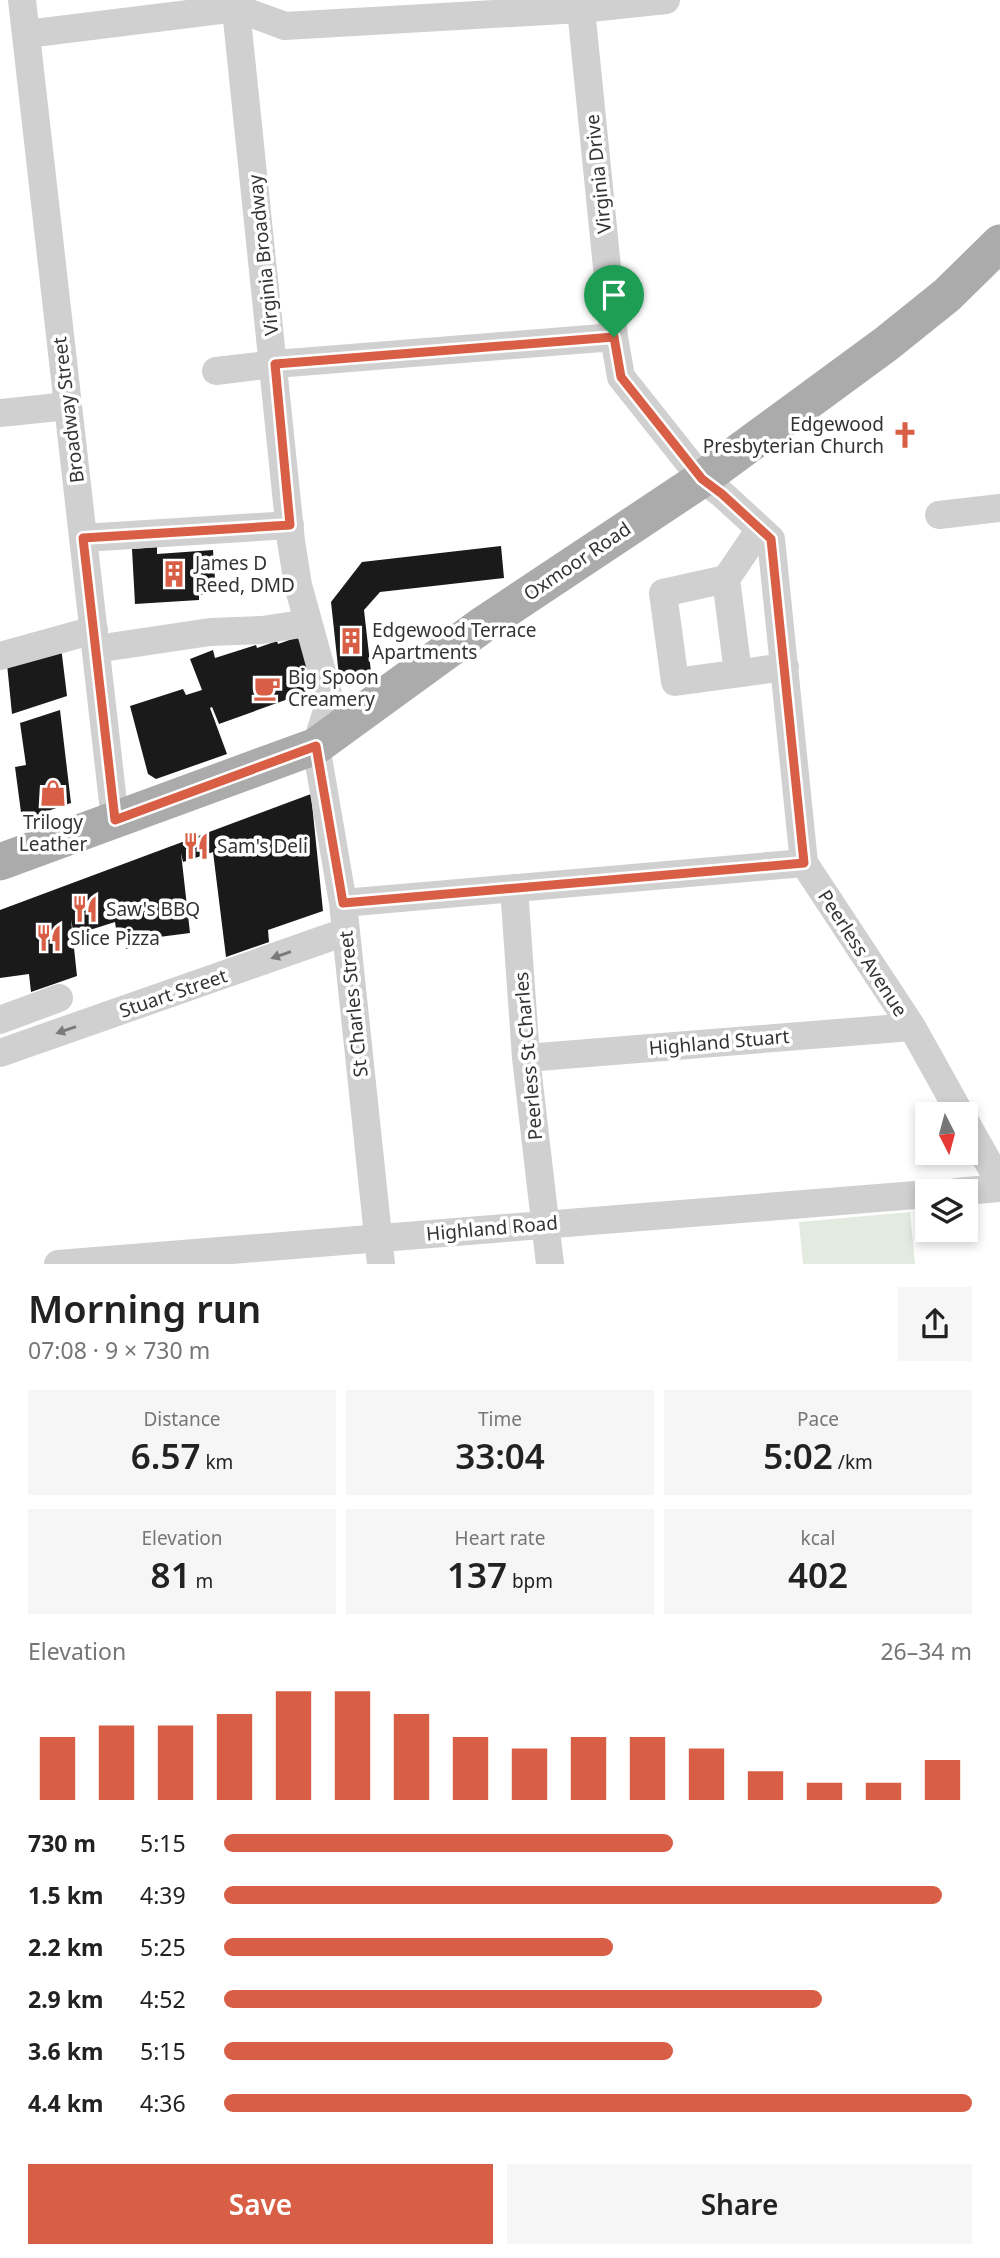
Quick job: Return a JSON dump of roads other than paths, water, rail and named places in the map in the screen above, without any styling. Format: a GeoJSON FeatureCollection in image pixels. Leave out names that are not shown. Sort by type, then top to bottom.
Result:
{"type":"FeatureCollection","features":[{"type":"Feature","properties":{"kind":"main road","name":"Oxmoor Road"},"geometry":{"type":"LineString","coordinates":[[0,862],[316,746],[481,626],[702,479],[886,344],[947,295],[1000,243]]}},
{"type":"Feature","properties":{"kind":"street","name":"Broadway Street"},"geometry":{"type":"LineString","coordinates":[[22,0],[115,820]]}},
{"type":"Feature","properties":{"kind":"street"},"geometry":{"type":"LineString","coordinates":[[26,34],[236,4],[285,26],[581,9],[666,0]]}},
{"type":"Feature","properties":{"kind":"street","name":"Virginia Broadway"},"geometry":{"type":"LineString","coordinates":[[236,4],[298,585],[330,701],[316,746]]}},
{"type":"Feature","properties":{"kind":"street","name":"Virginia Drive"},"geometry":{"type":"LineString","coordinates":[[581,9],[614,337],[621,377],[702,479]]}},
{"type":"Feature","properties":{"kind":"street"},"geometry":{"type":"LineString","coordinates":[[216,370],[614,337]]}},
{"type":"Feature","properties":{"kind":"street"},"geometry":{"type":"LineString","coordinates":[[0,413],[68,406]]}},
{"type":"Feature","properties":{"kind":"street","name":"Peerless Avenue"},"geometry":{"type":"LineString","coordinates":[[702,479],[771,539],[804,863],[912,1027],[954,1102]]}},
{"type":"Feature","properties":{"kind":"street"},"geometry":{"type":"LineString","coordinates":[[939,515],[1000,508]]}},
{"type":"Feature","properties":{"kind":"street"},"geometry":{"type":"LineString","coordinates":[[83,538],[290,525]]}},
{"type":"Feature","properties":{"kind":"street"},"geometry":{"type":"LineString","coordinates":[[738,673],[726,579],[761,529]]}},
{"type":"Feature","properties":{"kind":"street"},"geometry":{"type":"LineString","coordinates":[[726,579],[663,593],[675,682],[785,667]]}},
{"type":"Feature","properties":{"kind":"street"},"geometry":{"type":"LineString","coordinates":[[0,656],[95,640],[262,630],[308,623]]}},
{"type":"Feature","properties":{"kind":"street","name":"St Charles Street"},"geometry":{"type":"LineString","coordinates":[[316,746],[343,903],[380,1251]]}},
{"type":"Feature","properties":{"kind":"street"},"geometry":{"type":"LineString","coordinates":[[343,903],[804,863]]}},
{"type":"Feature","properties":{"kind":"street","name":"Peerless St Charles"},"geometry":{"type":"LineString","coordinates":[[514,888],[526,1058],[550,1264]]}},
{"type":"Feature","properties":{"kind":"street","name":"Stuart Street"},"geometry":{"type":"LineString","coordinates":[[0,1054],[345,932]]}},
{"type":"Feature","properties":{"kind":"street"},"geometry":{"type":"LineString","coordinates":[[0,1020],[59,998]]}},
{"type":"Feature","properties":{"kind":"street","name":"Highland Stuart"},"geometry":{"type":"LineString","coordinates":[[526,1058],[912,1027]]}},
{"type":"Feature","properties":{"kind":"street"},"geometry":{"type":"LineString","coordinates":[[978,1144],[1000,1183]]}},
{"type":"Feature","properties":{"kind":"street"},"geometry":{"type":"LineString","coordinates":[[978,1190],[1000,1188]]}},
{"type":"Feature","properties":{"kind":"street","name":"Highland Road"},"geometry":{"type":"LineString","coordinates":[[58,1264],[380,1251],[545,1223],[915,1195]]}},
{"type":"Feature","properties":{"kind":"place","name":"Edgewood Presbyterian Church"},"geometry":{"type":"Point","coordinates":[905,435]}},
{"type":"Feature","properties":{"kind":"place","name":"James D Reed, DMD"},"geometry":{"type":"Point","coordinates":[174,574]}},
{"type":"Feature","properties":{"kind":"place","name":"Edgewood Terrace Apartments"},"geometry":{"type":"Point","coordinates":[351,641]}},
{"type":"Feature","properties":{"kind":"place","name":"Big Spoon Creamery"},"geometry":{"type":"Point","coordinates":[267,688]}},
{"type":"Feature","properties":{"kind":"place","name":"Trilogy Leather"},"geometry":{"type":"Point","coordinates":[53,793]}},
{"type":"Feature","properties":{"kind":"place","name":"Sam's Deli"},"geometry":{"type":"Point","coordinates":[196,846]}},
{"type":"Feature","properties":{"kind":"place","name":"Saw's BBQ"},"geometry":{"type":"Point","coordinates":[85,909]}},
{"type":"Feature","properties":{"kind":"place","name":"Slice Pizza"},"geometry":{"type":"Point","coordinates":[49,938]}}]}
